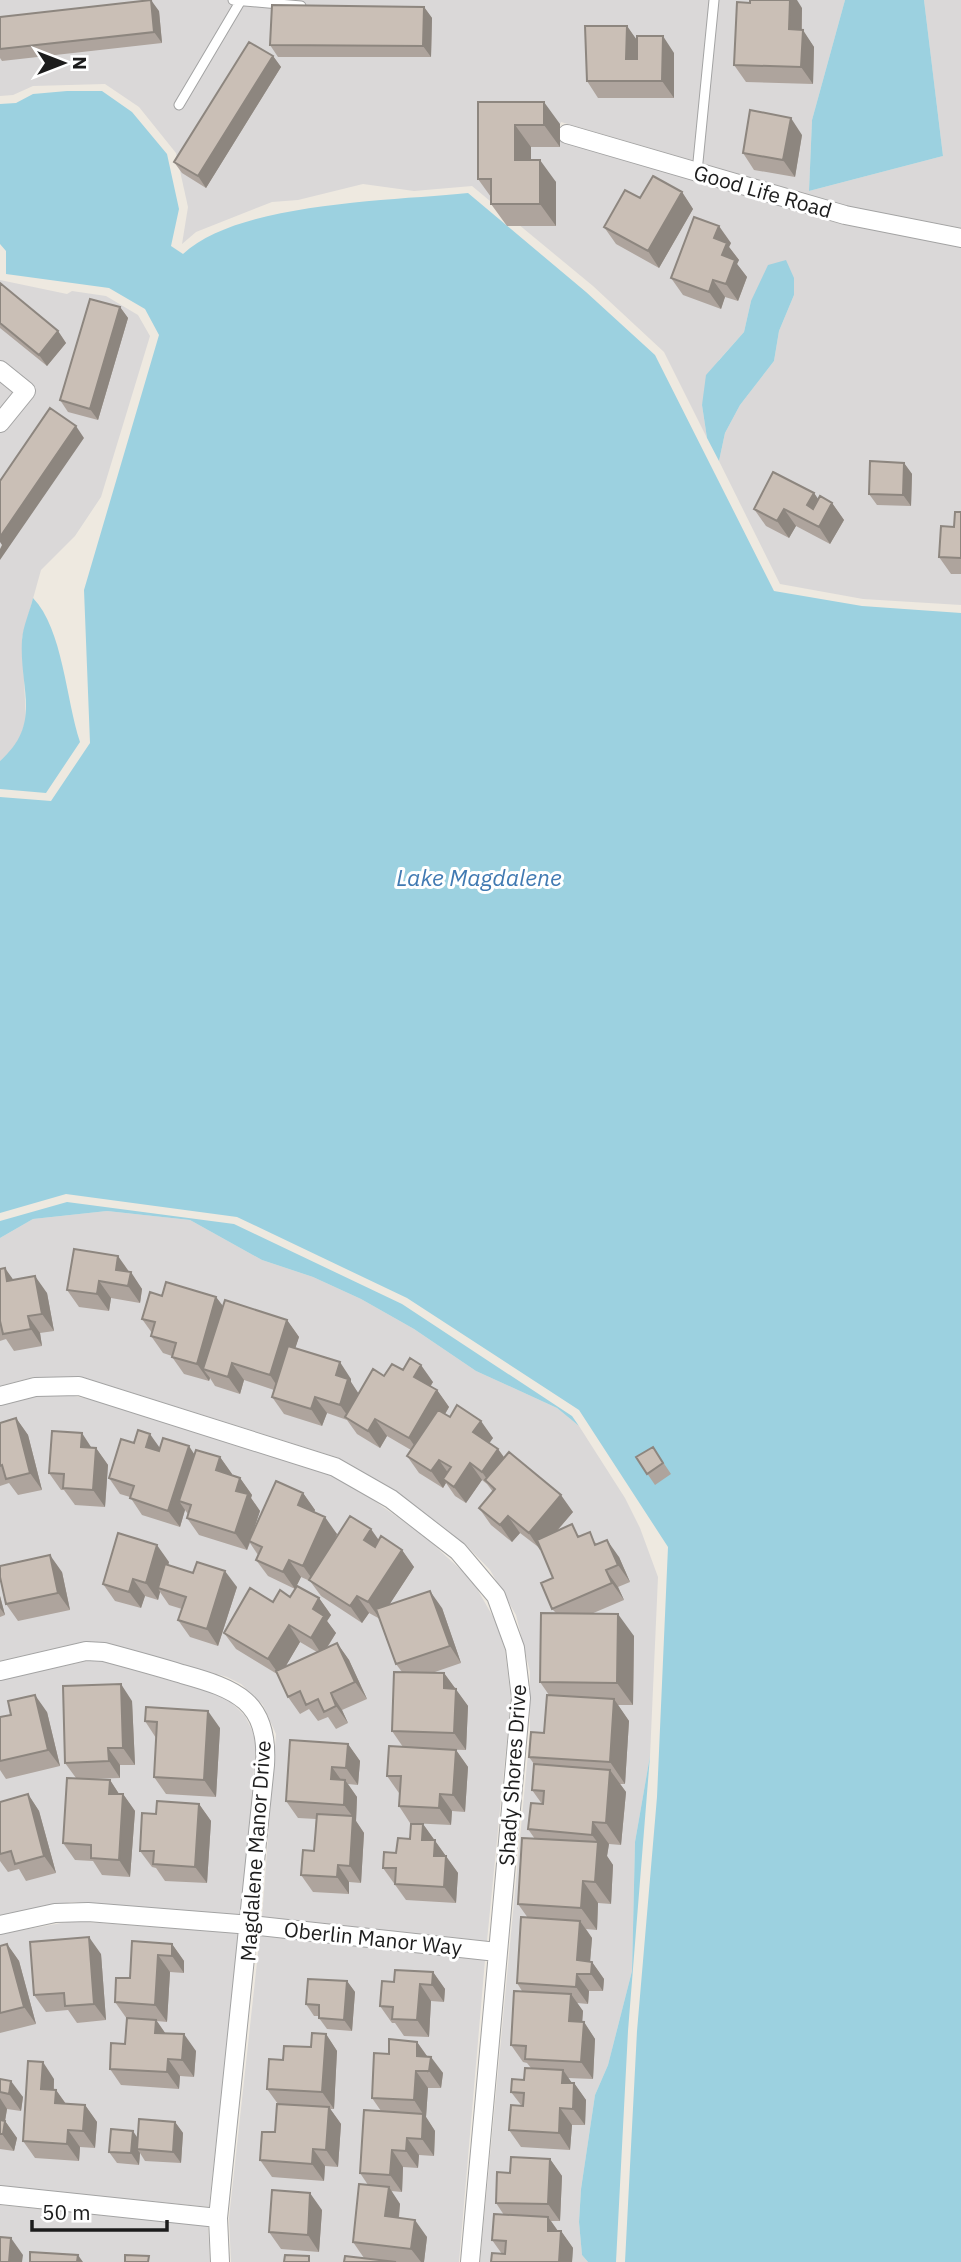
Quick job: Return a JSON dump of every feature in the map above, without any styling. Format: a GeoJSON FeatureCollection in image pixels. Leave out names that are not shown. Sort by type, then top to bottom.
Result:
{"type":"FeatureCollection","features":[{"type":"Feature","properties":{"kind":"street","name":"Good Life Road"},"geometry":{"type":"LineString","coordinates":[[568,134],[845,215],[961,238]]}},
{"type":"Feature","properties":{"kind":"street"},"geometry":{"type":"LineString","coordinates":[[0,369],[26,391],[1,419]]}},
{"type":"Feature","properties":{"kind":"street","name":"Shady Shores Drive"},"geometry":{"type":"LineString","coordinates":[[0,1396],[35,1387],[79,1386],[323,1463],[361,1480],[391,1499],[458,1551],[481,1575],[506,1619],[520,1674],[521,1698],[470,2262]]}},
{"type":"Feature","properties":{"kind":"street","name":"Magdalene Manor Drive"},"geometry":{"type":"LineString","coordinates":[[0,1671],[86,1651],[104,1652],[222,1685],[245,1700],[261,1723],[266,1748],[251,1925],[218,2218],[220,2262]]}},
{"type":"Feature","properties":{"kind":"street","name":"Oberlin Manor Way"},"geometry":{"type":"LineString","coordinates":[[0,1925],[73,1912],[251,1925],[497,1952]]}},
{"type":"Feature","properties":{"kind":"street"},"geometry":{"type":"LineString","coordinates":[[0,2195],[218,2218]]}},
{"type":"Feature","properties":{"kind":"lane"},"geometry":{"type":"LineString","coordinates":[[697,172],[715,0]]}},
{"type":"Feature","properties":{"kind":"lane"},"geometry":{"type":"LineString","coordinates":[[179,105],[237,1],[310,6]]}},
{"type":"Feature","properties":{"kind":"shaded area"},"geometry":{"type":"Polygon","coordinates":[[[0,0],[845,0],[812,120],[809,191],[943,156],[924,0],[961,0],[961,228],[847,206],[561,122],[554,139],[841,224],[961,247],[961,605],[863,599],[780,584],[719,461],[725,433],[740,405],[774,361],[779,331],[794,295],[751,301],[744,332],[719,360],[702,405],[707,438],[664,352],[593,286],[472,186],[414,191],[363,184],[298,200],[272,202],[196,232],[182,244],[188,207],[176,153],[139,107],[105,84],[33,86],[13,95],[0,96],[0,0]]]}},
{"type":"Feature","properties":{"kind":"shaded area"},"geometry":{"type":"Polygon","coordinates":[[[0,280],[67,294],[72,291],[106,296],[138,315],[150,336],[101,497],[75,536],[41,570],[22,638],[26,721],[17,745],[0,761],[0,280]]]}},
{"type":"Feature","properties":{"kind":"shaded area"},"geometry":{"type":"Polygon","coordinates":[[[107,1211],[190,1220],[262,1260],[313,1277],[361,1299],[414,1329],[476,1371],[557,1408],[579,1426],[625,1498],[640,1528],[658,1577],[650,1756],[635,1842],[632,1971],[608,2065],[595,2095],[581,2189],[579,2222],[582,2255],[588,2262],[480,2262],[530,1732],[530,1672],[516,1615],[490,1570],[466,1545],[397,1492],[339,1458],[82,1377],[34,1377],[0,1386],[0,1238],[33,1219],[107,1211]]]}},
{"type":"Feature","properties":{"kind":"shaded area"},"geometry":{"type":"Polygon","coordinates":[[[63,1394],[95,1400],[330,1475],[356,1488],[423,1535],[472,1580],[496,1622],[505,1650],[511,1699],[487,1941],[262,1917],[276,1734],[263,1705],[241,1684],[227,1677],[107,1643],[83,1642],[0,1661],[0,1406],[37,1396],[63,1394]]]}},
{"type":"Feature","properties":{"kind":"shaded area"},"geometry":{"type":"Polygon","coordinates":[[[87,1661],[102,1661],[217,1694],[229,1700],[245,1716],[255,1736],[256,1748],[241,1915],[72,1902],[0,1915],[0,1680],[87,1661]]]}},
{"type":"Feature","properties":{"kind":"shaded area"},"geometry":{"type":"Polygon","coordinates":[[[73,1921],[239,1933],[209,2207],[0,2186],[0,1934],[73,1921]]]}},
{"type":"Feature","properties":{"kind":"shaded area"},"geometry":{"type":"Polygon","coordinates":[[[260,1935],[485,1960],[459,2262],[231,2262],[229,2218],[260,1935]]]}},
{"type":"Feature","properties":{"kind":"shaded area"},"geometry":{"type":"Polygon","coordinates":[[[0,2205],[208,2226],[210,2262],[0,2262],[0,2205]]]}},
{"type":"Feature","properties":{"kind":"water"},"geometry":{"type":"Polygon","coordinates":[[[845,0],[924,0],[943,156],[809,191],[812,120],[845,0]]]}},
{"type":"Feature","properties":{"kind":"water","name":"Lake Magdalene"},"geometry":{"type":"Polygon","coordinates":[[[102,91],[132,112],[167,154],[179,209],[171,246],[183,254],[208,237],[240,224],[277,214],[359,202],[468,193],[586,292],[655,355],[774,591],[862,606],[961,613],[961,2262],[625,2262],[637,2031],[657,1797],[668,1547],[579,1410],[407,1298],[237,1217],[66,1194],[0,1213],[0,797],[51,801],[90,743],[84,590],[159,335],[145,309],[109,288],[6,274],[6,251],[0,244],[0,104],[16,103],[33,94],[102,91]]]}},
{"type":"Feature","properties":{"kind":"water"},"geometry":{"type":"Polygon","coordinates":[[[786,260],[794,278],[794,295],[779,331],[774,361],[740,405],[725,433],[719,461],[707,438],[702,405],[706,375],[744,332],[751,301],[768,265],[786,260]]]}},
{"type":"Feature","properties":{"kind":"water"},"geometry":{"type":"Polygon","coordinates":[[[33,598],[43,611],[57,646],[80,742],[46,793],[0,789],[0,761],[13,747],[25,719],[22,640],[33,598]]]}},
{"type":"Feature","properties":{"kind":"water"},"geometry":{"type":"Polygon","coordinates":[[[67,1202],[234,1224],[402,1304],[572,1416],[579,1426],[557,1408],[476,1371],[414,1329],[361,1299],[313,1277],[262,1260],[190,1220],[107,1211],[33,1219],[0,1238],[0,1221],[67,1202]]]}},
{"type":"Feature","properties":{"kind":"water"},"geometry":{"type":"Polygon","coordinates":[[[650,1756],[628,2031],[616,2262],[588,2262],[582,2255],[579,2222],[581,2189],[595,2095],[608,2065],[632,1971],[635,1842],[650,1756]]]}},
{"type":"Feature","properties":{"kind":"building"},"geometry":{"type":"Polygon","coordinates":[[[151,0],[154,32],[0,49],[0,17],[151,0]]]}},
{"type":"Feature","properties":{"kind":"building"},"geometry":{"type":"Polygon","coordinates":[[[750,0],[790,0],[789,29],[803,30],[801,67],[734,65],[737,2],[750,3],[750,0]]]}},
{"type":"Feature","properties":{"kind":"building"},"geometry":{"type":"Polygon","coordinates":[[[272,5],[424,7],[423,46],[270,45],[272,5]]]}},
{"type":"Feature","properties":{"kind":"building"},"geometry":{"type":"Polygon","coordinates":[[[585,26],[627,26],[626,59],[637,59],[637,36],[663,36],[662,81],[587,81],[585,26]]]}},
{"type":"Feature","properties":{"kind":"building"},"geometry":{"type":"Polygon","coordinates":[[[249,42],[273,56],[198,176],[174,162],[249,42]]]}},
{"type":"Feature","properties":{"kind":"building"},"geometry":{"type":"Polygon","coordinates":[[[478,102],[544,102],[544,125],[515,125],[515,160],[540,160],[540,204],[491,204],[491,179],[478,179],[478,102]]]}},
{"type":"Feature","properties":{"kind":"building"},"geometry":{"type":"Polygon","coordinates":[[[750,110],[791,118],[783,160],[743,153],[750,110]]]}},
{"type":"Feature","properties":{"kind":"building"},"geometry":{"type":"Polygon","coordinates":[[[653,176],[682,192],[648,251],[604,227],[625,190],[640,198],[653,176]]]}},
{"type":"Feature","properties":{"kind":"building"},"geometry":{"type":"Polygon","coordinates":[[[694,217],[719,226],[714,238],[727,243],[722,255],[735,260],[726,284],[713,280],[709,292],[671,278],[694,217]]]}},
{"type":"Feature","properties":{"kind":"building"},"geometry":{"type":"Polygon","coordinates":[[[0,283],[58,331],[39,355],[0,323],[0,283]]]}},
{"type":"Feature","properties":{"kind":"building"},"geometry":{"type":"Polygon","coordinates":[[[90,299],[120,307],[90,409],[60,400],[90,299]]]}},
{"type":"Feature","properties":{"kind":"building"},"geometry":{"type":"Polygon","coordinates":[[[50,408],[76,426],[0,537],[0,481],[50,408]]]}},
{"type":"Feature","properties":{"kind":"building"},"geometry":{"type":"Polygon","coordinates":[[[870,461],[904,463],[903,495],[869,494],[870,461]]]}},
{"type":"Feature","properties":{"kind":"building"},"geometry":{"type":"Polygon","coordinates":[[[773,472],[814,493],[807,505],[813,509],[820,496],[832,503],[819,527],[784,509],[777,521],[754,509],[773,472]]]}},
{"type":"Feature","properties":{"kind":"building"},"geometry":{"type":"Polygon","coordinates":[[[955,512],[961,512],[961,558],[939,557],[941,526],[954,527],[955,512]]]}},
{"type":"Feature","properties":{"kind":"building"},"geometry":{"type":"Polygon","coordinates":[[[74,1249],[118,1256],[116,1270],[131,1272],[128,1286],[99,1281],[97,1294],[67,1290],[74,1249]]]}},
{"type":"Feature","properties":{"kind":"building"},"geometry":{"type":"Polygon","coordinates":[[[5,1268],[7,1281],[35,1276],[42,1314],[28,1316],[31,1329],[3,1334],[0,1321],[0,1269],[5,1268]]]}},
{"type":"Feature","properties":{"kind":"building"},"geometry":{"type":"Polygon","coordinates":[[[166,1282],[216,1297],[197,1364],[172,1357],[176,1343],[151,1336],[155,1322],[142,1319],[150,1292],[162,1296],[166,1282]]]}},
{"type":"Feature","properties":{"kind":"building"},"geometry":{"type":"Polygon","coordinates":[[[225,1300],[287,1320],[270,1375],[232,1363],[228,1377],[203,1369],[225,1300]]]}},
{"type":"Feature","properties":{"kind":"building"},"geometry":{"type":"Polygon","coordinates":[[[288,1346],[340,1362],[336,1375],[348,1379],[340,1405],[315,1397],[311,1409],[272,1397],[288,1346]]]}},
{"type":"Feature","properties":{"kind":"building"},"geometry":{"type":"Polygon","coordinates":[[[410,1358],[421,1365],[414,1377],[437,1390],[409,1438],[375,1419],[368,1431],[345,1417],[373,1369],[384,1376],[392,1364],[403,1370],[410,1358]]]}},
{"type":"Feature","properties":{"kind":"building"},"geometry":{"type":"Polygon","coordinates":[[[457,1405],[481,1421],[473,1432],[498,1449],[482,1472],[470,1463],[454,1487],[443,1479],[451,1467],[439,1460],[431,1471],[407,1456],[438,1410],[450,1417],[457,1405]]]}},
{"type":"Feature","properties":{"kind":"building"},"geometry":{"type":"Polygon","coordinates":[[[16,1418],[30,1473],[6,1479],[2,1465],[0,1466],[0,1423],[16,1418]]]}},
{"type":"Feature","properties":{"kind":"building"},"geometry":{"type":"Polygon","coordinates":[[[138,1430],[150,1434],[146,1447],[159,1451],[163,1438],[189,1446],[168,1511],[130,1498],[134,1486],[109,1478],[121,1439],[134,1443],[138,1430]]]}},
{"type":"Feature","properties":{"kind":"building"},"geometry":{"type":"Polygon","coordinates":[[[52,1431],[82,1433],[81,1447],[96,1448],[93,1490],[63,1488],[64,1474],[49,1473],[52,1431]]]}},
{"type":"Feature","properties":{"kind":"building"},"geometry":{"type":"Polygon","coordinates":[[[653,1447],[663,1463],[647,1474],[636,1457],[653,1447]]]}},
{"type":"Feature","properties":{"kind":"building"},"geometry":{"type":"Polygon","coordinates":[[[196,1450],[220,1457],[216,1470],[240,1478],[236,1491],[248,1494],[235,1533],[187,1518],[191,1505],[179,1501],[196,1450]]]}},
{"type":"Feature","properties":{"kind":"building"},"geometry":{"type":"Polygon","coordinates":[[[509,1452],[561,1495],[529,1533],[508,1516],[500,1525],[479,1508],[495,1489],[485,1480],[509,1452]]]}},
{"type":"Feature","properties":{"kind":"building"},"geometry":{"type":"Polygon","coordinates":[[[276,1481],[303,1493],[298,1505],[325,1517],[303,1566],[289,1560],[283,1572],[256,1560],[262,1547],[249,1541],[276,1481]]]}},
{"type":"Feature","properties":{"kind":"building"},"geometry":{"type":"Polygon","coordinates":[[[350,1516],[371,1529],[364,1540],[375,1547],[381,1536],[402,1550],[368,1602],[357,1596],[350,1606],[309,1580],[350,1516]]]}},
{"type":"Feature","properties":{"kind":"building"},"geometry":{"type":"Polygon","coordinates":[[[572,1524],[578,1537],[590,1532],[595,1545],[607,1540],[618,1565],[606,1570],[612,1583],[552,1609],[541,1583],[553,1578],[537,1540],[572,1524]]]}},
{"type":"Feature","properties":{"kind":"building"},"geometry":{"type":"Polygon","coordinates":[[[118,1533],[157,1545],[146,1583],[133,1579],[129,1592],[103,1584],[118,1533]]]}},
{"type":"Feature","properties":{"kind":"building"},"geometry":{"type":"Polygon","coordinates":[[[50,1555],[58,1593],[6,1604],[0,1566],[50,1555]]]}},
{"type":"Feature","properties":{"kind":"building"},"geometry":{"type":"Polygon","coordinates":[[[197,1562],[225,1571],[207,1629],[178,1620],[186,1597],[158,1588],[165,1564],[193,1573],[197,1562]]]}},
{"type":"Feature","properties":{"kind":"building"},"geometry":{"type":"Polygon","coordinates":[[[297,1586],[319,1598],[313,1609],[324,1616],[311,1638],[289,1625],[268,1659],[224,1633],[250,1588],[273,1602],[280,1590],[290,1597],[297,1586]]]}},
{"type":"Feature","properties":{"kind":"building"},"geometry":{"type":"Polygon","coordinates":[[[430,1591],[450,1646],[396,1664],[376,1609],[430,1591]]]}},
{"type":"Feature","properties":{"kind":"building"},"geometry":{"type":"Polygon","coordinates":[[[541,1613],[618,1614],[617,1683],[540,1682],[541,1613]]]}},
{"type":"Feature","properties":{"kind":"building"},"geometry":{"type":"Polygon","coordinates":[[[337,1643],[355,1682],[331,1693],[336,1706],[324,1712],[318,1699],[306,1705],[300,1691],[288,1697],[276,1671],[337,1643]]]}},
{"type":"Feature","properties":{"kind":"building"},"geometry":{"type":"Polygon","coordinates":[[[394,1672],[444,1673],[444,1688],[456,1689],[454,1733],[392,1731],[394,1672]]]}},
{"type":"Feature","properties":{"kind":"building"},"geometry":{"type":"Polygon","coordinates":[[[121,1684],[123,1748],[108,1748],[109,1761],[65,1763],[63,1686],[121,1684]]]}},
{"type":"Feature","properties":{"kind":"building"},"geometry":{"type":"Polygon","coordinates":[[[35,1695],[48,1750],[0,1761],[0,1717],[11,1715],[8,1701],[35,1695]]]}},
{"type":"Feature","properties":{"kind":"building"},"geometry":{"type":"Polygon","coordinates":[[[547,1695],[614,1699],[610,1762],[529,1757],[531,1732],[544,1733],[547,1695]]]}},
{"type":"Feature","properties":{"kind":"building"},"geometry":{"type":"Polygon","coordinates":[[[146,1707],[208,1711],[204,1780],[154,1777],[157,1722],[145,1721],[146,1707]]]}},
{"type":"Feature","properties":{"kind":"building"},"geometry":{"type":"Polygon","coordinates":[[[290,1740],[348,1744],[346,1768],[332,1767],[331,1779],[345,1780],[344,1805],[286,1801],[290,1740]]]}},
{"type":"Feature","properties":{"kind":"building"},"geometry":{"type":"Polygon","coordinates":[[[389,1746],[456,1750],[453,1795],[440,1794],[439,1808],[399,1806],[401,1776],[387,1776],[389,1746]]]}},
{"type":"Feature","properties":{"kind":"building"},"geometry":{"type":"Polygon","coordinates":[[[534,1764],[610,1770],[606,1823],[593,1822],[592,1835],[528,1829],[531,1803],[543,1804],[544,1791],[532,1790],[534,1764]]]}},
{"type":"Feature","properties":{"kind":"building"},"geometry":{"type":"Polygon","coordinates":[[[67,1778],[110,1780],[109,1794],[123,1794],[119,1860],[91,1858],[91,1845],[63,1843],[67,1778]]]}},
{"type":"Feature","properties":{"kind":"building"},"geometry":{"type":"Polygon","coordinates":[[[28,1794],[44,1856],[15,1864],[11,1851],[0,1854],[0,1802],[28,1794]]]}},
{"type":"Feature","properties":{"kind":"building"},"geometry":{"type":"Polygon","coordinates":[[[157,1801],[199,1804],[195,1867],[153,1864],[154,1851],[140,1851],[142,1813],[156,1814],[157,1801]]]}},
{"type":"Feature","properties":{"kind":"building"},"geometry":{"type":"Polygon","coordinates":[[[317,1814],[353,1816],[350,1866],[338,1865],[337,1877],[301,1875],[303,1850],[314,1851],[317,1814]]]}},
{"type":"Feature","properties":{"kind":"building"},"geometry":{"type":"Polygon","coordinates":[[[411,1824],[423,1824],[422,1840],[435,1840],[434,1856],[446,1856],[444,1887],[395,1884],[396,1868],[383,1868],[384,1852],[396,1853],[398,1838],[410,1839],[411,1824]]]}},
{"type":"Feature","properties":{"kind":"building"},"geometry":{"type":"Polygon","coordinates":[[[522,1838],[598,1842],[595,1882],[583,1881],[581,1908],[518,1904],[522,1838]]]}},
{"type":"Feature","properties":{"kind":"building"},"geometry":{"type":"Polygon","coordinates":[[[521,1917],[580,1921],[577,1960],[592,1962],[591,1974],[577,1974],[576,1987],[517,1983],[521,1917]]]}},
{"type":"Feature","properties":{"kind":"building"},"geometry":{"type":"Polygon","coordinates":[[[89,1937],[94,2004],[65,2006],[64,1993],[34,1995],[30,1942],[89,1937]]]}},
{"type":"Feature","properties":{"kind":"building"},"geometry":{"type":"Polygon","coordinates":[[[132,1941],[172,1944],[172,1956],[158,1955],[155,2005],[115,2002],[116,1978],[130,1978],[132,1941]]]}},
{"type":"Feature","properties":{"kind":"building"},"geometry":{"type":"Polygon","coordinates":[[[7,1944],[24,2007],[0,2013],[0,1946],[7,1944]]]}},
{"type":"Feature","properties":{"kind":"building"},"geometry":{"type":"Polygon","coordinates":[[[395,1970],[433,1972],[432,1985],[420,1984],[417,2020],[392,2019],[393,2007],[380,2006],[382,1981],[394,1982],[395,1970]]]}},
{"type":"Feature","properties":{"kind":"building"},"geometry":{"type":"Polygon","coordinates":[[[308,1979],[347,1981],[344,2020],[319,2018],[319,2005],[306,2004],[308,1979]]]}},
{"type":"Feature","properties":{"kind":"building"},"geometry":{"type":"Polygon","coordinates":[[[514,1991],[571,1994],[569,2021],[584,2022],[581,2062],[525,2059],[526,2046],[511,2045],[514,1991]]]}},
{"type":"Feature","properties":{"kind":"building"},"geometry":{"type":"Polygon","coordinates":[[[127,2018],[156,2020],[155,2033],[184,2034],[182,2060],[168,2059],[167,2072],[110,2069],[111,2043],[125,2044],[127,2018]]]}},
{"type":"Feature","properties":{"kind":"building"},"geometry":{"type":"Polygon","coordinates":[[[312,2033],[326,2034],[322,2092],[267,2089],[269,2059],[283,2060],[284,2046],[311,2047],[312,2033]]]}},
{"type":"Feature","properties":{"kind":"building"},"geometry":{"type":"Polygon","coordinates":[[[389,2039],[417,2042],[417,2056],[431,2057],[429,2071],[416,2071],[414,2100],[372,2098],[374,2053],[389,2054],[389,2039]]]}},
{"type":"Feature","properties":{"kind":"building"},"geometry":{"type":"Polygon","coordinates":[[[28,2061],[43,2062],[41,2089],[56,2090],[55,2103],[85,2105],[83,2131],[68,2130],[67,2144],[23,2141],[28,2061]]]}},
{"type":"Feature","properties":{"kind":"building"},"geometry":{"type":"Polygon","coordinates":[[[525,2068],[563,2070],[562,2083],[574,2083],[573,2109],[560,2108],[559,2133],[509,2130],[511,2105],[523,2106],[524,2093],[511,2092],[512,2079],[524,2080],[525,2068]]]}},
{"type":"Feature","properties":{"kind":"building"},"geometry":{"type":"Polygon","coordinates":[[[0,2079],[11,2081],[9,2094],[0,2092],[0,2079]]]}},
{"type":"Feature","properties":{"kind":"building"},"geometry":{"type":"Polygon","coordinates":[[[277,2104],[329,2107],[326,2150],[313,2149],[312,2164],[260,2160],[262,2132],[275,2132],[277,2104]]]}},
{"type":"Feature","properties":{"kind":"building"},"geometry":{"type":"Polygon","coordinates":[[[364,2110],[423,2114],[422,2139],[407,2138],[406,2151],[392,2150],[390,2175],[360,2173],[364,2110]]]}},
{"type":"Feature","properties":{"kind":"building"},"geometry":{"type":"Polygon","coordinates":[[[139,2119],[175,2122],[173,2152],[137,2149],[139,2119]]]}},
{"type":"Feature","properties":{"kind":"building"},"geometry":{"type":"Polygon","coordinates":[[[0,2120],[5,2121],[3,2134],[0,2134],[0,2120]]]}},
{"type":"Feature","properties":{"kind":"building"},"geometry":{"type":"Polygon","coordinates":[[[111,2129],[133,2131],[131,2153],[109,2152],[111,2129]]]}},
{"type":"Feature","properties":{"kind":"building"},"geometry":{"type":"Polygon","coordinates":[[[511,2157],[550,2159],[548,2204],[496,2203],[497,2172],[510,2173],[511,2157]]]}},
{"type":"Feature","properties":{"kind":"building"},"geometry":{"type":"Polygon","coordinates":[[[359,2184],[389,2187],[385,2216],[415,2220],[411,2249],[353,2242],[359,2184]]]}},
{"type":"Feature","properties":{"kind":"building"},"geometry":{"type":"Polygon","coordinates":[[[272,2190],[310,2193],[308,2235],[269,2232],[272,2190]]]}},
{"type":"Feature","properties":{"kind":"building"},"geometry":{"type":"Polygon","coordinates":[[[494,2214],[548,2217],[548,2231],[561,2231],[559,2262],[491,2262],[492,2253],[505,2254],[506,2241],[492,2240],[494,2214]]]}},
{"type":"Feature","properties":{"kind":"building"},"geometry":{"type":"Polygon","coordinates":[[[0,2237],[11,2238],[9,2262],[0,2262],[0,2237]]]}},
{"type":"Feature","properties":{"kind":"building"},"geometry":{"type":"Polygon","coordinates":[[[30,2252],[78,2255],[77,2262],[30,2262],[30,2252]]]}},
{"type":"Feature","properties":{"kind":"building"},"geometry":{"type":"Polygon","coordinates":[[[125,2255],[149,2256],[148,2262],[125,2262],[125,2255]]]}},
{"type":"Feature","properties":{"kind":"building"},"geometry":{"type":"Polygon","coordinates":[[[285,2255],[309,2256],[309,2262],[284,2262],[285,2255]]]}},
{"type":"Feature","properties":{"kind":"building"},"geometry":{"type":"Polygon","coordinates":[[[345,2256],[396,2262],[344,2262],[345,2256]]]}}]}
